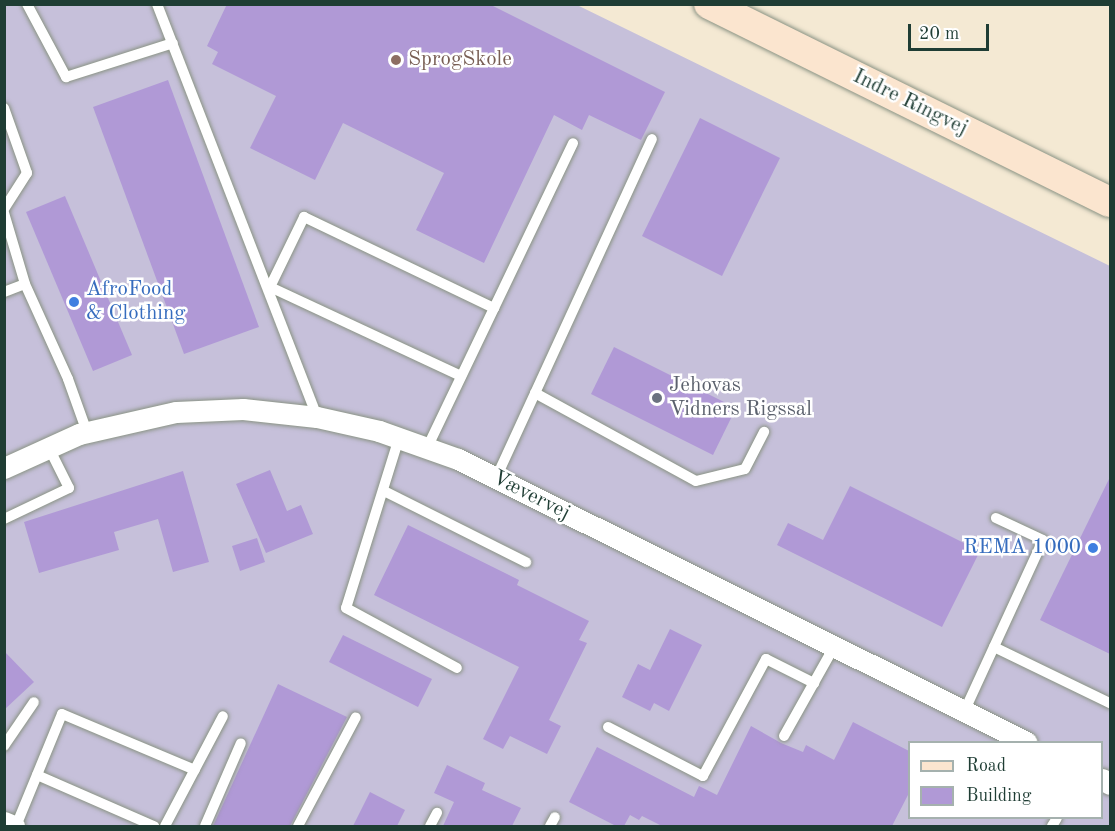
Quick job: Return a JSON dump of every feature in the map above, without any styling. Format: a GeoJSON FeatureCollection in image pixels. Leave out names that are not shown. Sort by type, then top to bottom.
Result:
{"type":"FeatureCollection","features":[{"type":"Feature","properties":{"kind":"main road","name":"Indre Ringvej"},"geometry":{"type":"LineString","coordinates":[[710,4],[1110,202]]}},
{"type":"Feature","properties":{"kind":"street","name":"Vævervej"},"geometry":{"type":"LineString","coordinates":[[4,468],[87,432],[176,412],[243,410],[317,417],[399,438],[496,478],[1024,741]]}},
{"type":"Feature","properties":{"kind":"street"},"geometry":{"type":"LineString","coordinates":[[4,822],[15,826]]}},
{"type":"Feature","properties":{"kind":"lane"},"geometry":{"type":"LineString","coordinates":[[27,4],[66,77],[173,43]]}},
{"type":"Feature","properties":{"kind":"lane"},"geometry":{"type":"LineString","coordinates":[[158,4],[270,287],[317,417]]}},
{"type":"Feature","properties":{"kind":"lane"},"geometry":{"type":"LineString","coordinates":[[4,108],[27,173],[4,211],[24,284],[68,379],[87,432]]}},
{"type":"Feature","properties":{"kind":"lane"},"geometry":{"type":"LineString","coordinates":[[496,478],[652,139]]}},
{"type":"Feature","properties":{"kind":"lane"},"geometry":{"type":"LineString","coordinates":[[427,448],[573,143]]}},
{"type":"Feature","properties":{"kind":"lane"},"geometry":{"type":"LineString","coordinates":[[270,287],[304,217],[494,308]]}},
{"type":"Feature","properties":{"kind":"lane"},"geometry":{"type":"LineString","coordinates":[[4,292],[24,284]]}},
{"type":"Feature","properties":{"kind":"lane"},"geometry":{"type":"LineString","coordinates":[[270,287],[461,376]]}},
{"type":"Feature","properties":{"kind":"lane"},"geometry":{"type":"LineString","coordinates":[[535,393],[696,481],[745,468],[764,432]]}},
{"type":"Feature","properties":{"kind":"lane"},"geometry":{"type":"LineString","coordinates":[[399,438],[346,608],[457,668]]}},
{"type":"Feature","properties":{"kind":"lane"},"geometry":{"type":"LineString","coordinates":[[4,519],[69,489],[49,448]]}},
{"type":"Feature","properties":{"kind":"lane"},"geometry":{"type":"LineString","coordinates":[[384,491],[525,562]]}},
{"type":"Feature","properties":{"kind":"lane"},"geometry":{"type":"LineString","coordinates":[[963,712],[1043,540],[996,518]]}},
{"type":"Feature","properties":{"kind":"lane"},"geometry":{"type":"LineString","coordinates":[[784,736],[834,647]]}},
{"type":"Feature","properties":{"kind":"lane"},"geometry":{"type":"LineString","coordinates":[[993,647],[1110,703]]}},
{"type":"Feature","properties":{"kind":"lane"},"geometry":{"type":"LineString","coordinates":[[608,727],[703,776],[766,659],[814,683]]}},
{"type":"Feature","properties":{"kind":"lane"},"geometry":{"type":"LineString","coordinates":[[4,746],[34,702]]}},
{"type":"Feature","properties":{"kind":"lane"},"geometry":{"type":"LineString","coordinates":[[15,826],[62,714],[195,771]]}},
{"type":"Feature","properties":{"kind":"lane"},"geometry":{"type":"LineString","coordinates":[[165,826],[223,716]]}},
{"type":"Feature","properties":{"kind":"lane"},"geometry":{"type":"LineString","coordinates":[[298,826],[356,717]]}},
{"type":"Feature","properties":{"kind":"lane"},"geometry":{"type":"LineString","coordinates":[[205,826],[241,743]]}},
{"type":"Feature","properties":{"kind":"lane"},"geometry":{"type":"LineString","coordinates":[[37,775],[154,826]]}},
{"type":"Feature","properties":{"kind":"lane"},"geometry":{"type":"LineString","coordinates":[[430,826],[437,813]]}},
{"type":"Feature","properties":{"kind":"shaded area"},"geometry":{"type":"Polygon","coordinates":[[[5,5],[577,5],[1110,266],[1110,826],[5,826],[5,5]]]}},
{"type":"Feature","properties":{"kind":"building"},"geometry":{"type":"Polygon","coordinates":[[[227,4],[489,4],[665,92],[641,140],[589,115],[582,130],[554,115],[484,263],[416,230],[444,173],[343,123],[315,180],[250,148],[276,96],[212,64],[218,52],[207,46],[227,4]]]}},
{"type":"Feature","properties":{"kind":"building"},"geometry":{"type":"Polygon","coordinates":[[[168,80],[259,327],[184,354],[93,107],[168,80]]]}},
{"type":"Feature","properties":{"kind":"building"},"geometry":{"type":"Polygon","coordinates":[[[700,118],[780,158],[722,276],[642,236],[700,118]]]}},
{"type":"Feature","properties":{"kind":"building"},"geometry":{"type":"Polygon","coordinates":[[[65,196],[132,355],[93,371],[26,212],[65,196]]]}},
{"type":"Feature","properties":{"kind":"building","name":"Jehovas Vidners Rigssal"},"geometry":{"type":"Polygon","coordinates":[[[614,347],[736,408],[713,455],[591,394],[614,347]]]}},
{"type":"Feature","properties":{"kind":"building"},"geometry":{"type":"Polygon","coordinates":[[[270,470],[287,511],[301,505],[313,534],[266,553],[236,484],[270,470]]]}},
{"type":"Feature","properties":{"kind":"building"},"geometry":{"type":"Polygon","coordinates":[[[183,471],[209,562],[173,572],[158,519],[114,532],[119,550],[39,573],[24,522],[183,471]]]}},
{"type":"Feature","properties":{"kind":"building","name":"REMA 1000"},"geometry":{"type":"Polygon","coordinates":[[[1110,477],[1110,654],[1040,620],[1110,477]]]}},
{"type":"Feature","properties":{"kind":"building"},"geometry":{"type":"Polygon","coordinates":[[[850,486],[980,551],[942,627],[777,545],[788,523],[823,540],[850,486]]]}},
{"type":"Feature","properties":{"kind":"building"},"geometry":{"type":"Polygon","coordinates":[[[408,525],[519,580],[517,585],[589,621],[579,640],[587,643],[549,720],[561,726],[547,754],[510,736],[503,749],[483,739],[519,667],[374,595],[408,525]]]}},
{"type":"Feature","properties":{"kind":"building"},"geometry":{"type":"Polygon","coordinates":[[[257,538],[265,562],[240,571],[232,546],[257,538]]]}},
{"type":"Feature","properties":{"kind":"building"},"geometry":{"type":"Polygon","coordinates":[[[670,629],[702,645],[669,711],[654,703],[650,711],[622,697],[638,664],[650,670],[670,629]]]}},
{"type":"Feature","properties":{"kind":"building"},"geometry":{"type":"Polygon","coordinates":[[[343,635],[432,679],[418,707],[329,662],[343,635]]]}},
{"type":"Feature","properties":{"kind":"building"},"geometry":{"type":"Polygon","coordinates":[[[4,651],[34,682],[4,710],[4,651]]]}},
{"type":"Feature","properties":{"kind":"building"},"geometry":{"type":"Polygon","coordinates":[[[278,684],[347,717],[290,826],[213,826],[278,684]]]}},
{"type":"Feature","properties":{"kind":"building"},"geometry":{"type":"Polygon","coordinates":[[[853,722],[908,750],[908,795],[892,826],[662,826],[642,816],[639,820],[630,815],[624,826],[616,826],[569,802],[597,747],[694,797],[699,786],[717,795],[751,726],[781,743],[803,752],[806,745],[834,760],[853,722]]]}},
{"type":"Feature","properties":{"kind":"building"},"geometry":{"type":"Polygon","coordinates":[[[447,765],[485,783],[482,790],[521,808],[512,826],[443,826],[454,802],[434,793],[447,765]]]}},
{"type":"Feature","properties":{"kind":"building"},"geometry":{"type":"Polygon","coordinates":[[[370,792],[405,810],[397,826],[353,826],[370,792]]]}},
{"type":"Feature","properties":{"kind":"place","name":"SprogSkole"},"geometry":{"type":"Point","coordinates":[396,60]}},
{"type":"Feature","properties":{"kind":"place","name":"AfroFood & Clothing"},"geometry":{"type":"Point","coordinates":[74,302]}},
{"type":"Feature","properties":{"kind":"place","name":"Jehovas Vidners Rigssal"},"geometry":{"type":"Point","coordinates":[657,398]}},
{"type":"Feature","properties":{"kind":"place","name":"REMA 1000"},"geometry":{"type":"Point","coordinates":[1093,548]}}]}
